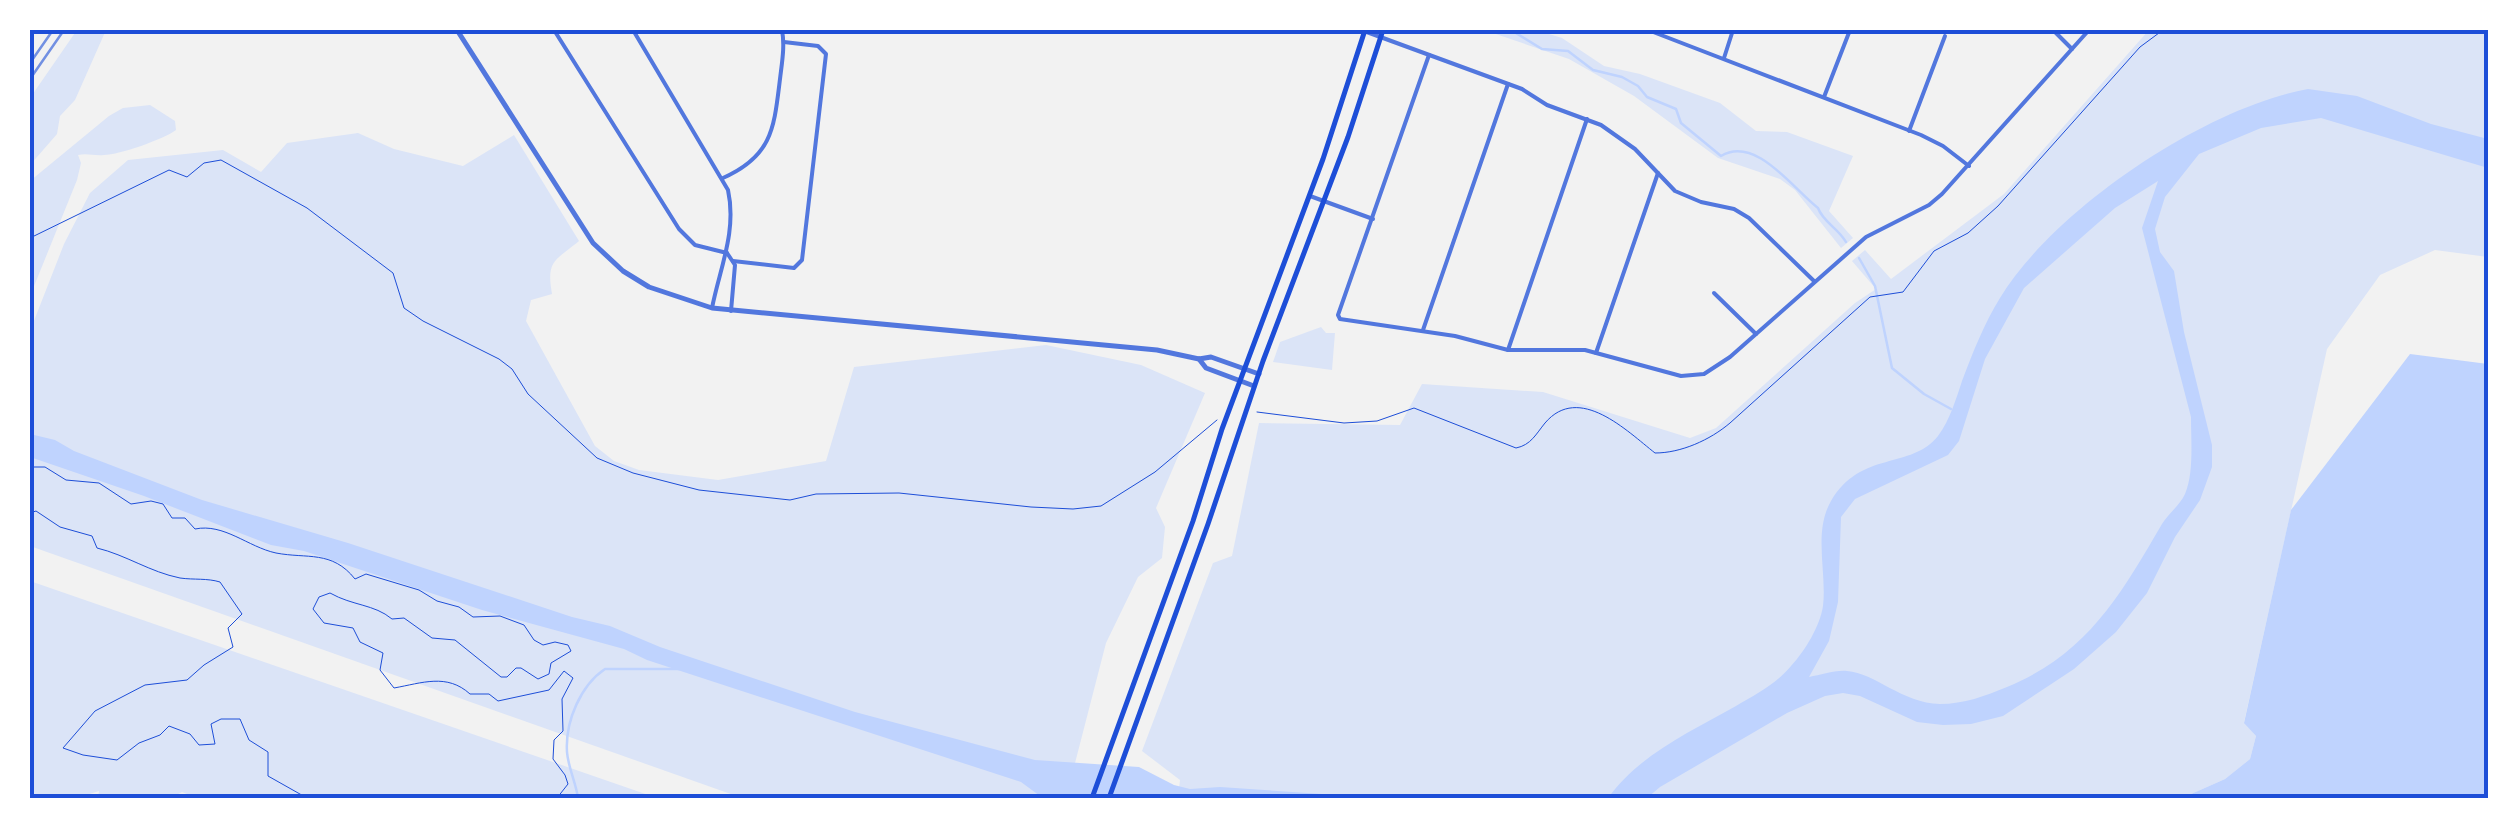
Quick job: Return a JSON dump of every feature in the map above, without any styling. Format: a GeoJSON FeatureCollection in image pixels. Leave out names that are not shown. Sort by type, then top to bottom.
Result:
{"type":"FeatureCollection","features":[{"type":"Feature","properties":{"kind":"main road"},"geometry":{"type":"LineString","coordinates":[[1092,798],[1310,196],[1365,30]]}},
{"type":"Feature","properties":{"kind":"main road"},"geometry":{"type":"LineString","coordinates":[[1110,798],[1382,33]]}},
{"type":"Feature","properties":{"kind":"street"},"geometry":{"type":"LineString","coordinates":[[457,30],[593,243],[623,271],[649,288],[730,311],[1140,348],[1199,360],[1212,357],[1259,374]]}},
{"type":"Feature","properties":{"kind":"street"},"geometry":{"type":"LineString","coordinates":[[554,30],[679,229],[695,246],[727,253],[733,262],[730,311]]}},
{"type":"Feature","properties":{"kind":"street"},"geometry":{"type":"LineString","coordinates":[[633,30],[724,178],[731,212],[727,253],[720,266],[712,308]]}},
{"type":"Feature","properties":{"kind":"street"},"geometry":{"type":"LineString","coordinates":[[724,178],[758,155],[772,132],[784,42],[782,30]]}},
{"type":"Feature","properties":{"kind":"street"},"geometry":{"type":"LineString","coordinates":[[1365,30],[1382,33],[1588,119],[1620,138],[1686,196],[1734,209],[1749,218],[1815,282]]}},
{"type":"Feature","properties":{"kind":"street"},"geometry":{"type":"LineString","coordinates":[[1648,30],[1909,131],[1943,146],[1969,166]]}},
{"type":"Feature","properties":{"kind":"street"},"geometry":{"type":"LineString","coordinates":[[1724,58],[1734,30]]}},
{"type":"Feature","properties":{"kind":"street"},"geometry":{"type":"LineString","coordinates":[[1824,97],[1850,30]]}},
{"type":"Feature","properties":{"kind":"street"},"geometry":{"type":"LineString","coordinates":[[2052,30],[2072,49]]}},
{"type":"Feature","properties":{"kind":"street"},"geometry":{"type":"LineString","coordinates":[[1429,54],[1340,309],[1340,320],[1422,331],[1508,350],[1572,348],[1657,372],[1692,376],[1716,368],[1866,237],[1929,205],[1969,166],[2089,30]]}},
{"type":"Feature","properties":{"kind":"street"},"geometry":{"type":"LineString","coordinates":[[1909,131],[1945,36]]}},
{"type":"Feature","properties":{"kind":"street"},"geometry":{"type":"LineString","coordinates":[[733,262],[794,268],[802,260],[826,54],[818,46],[784,42]]}},
{"type":"Feature","properties":{"kind":"street"},"geometry":{"type":"LineString","coordinates":[[1422,331],[1508,84]]}},
{"type":"Feature","properties":{"kind":"street"},"geometry":{"type":"LineString","coordinates":[[1508,350],[1588,119]]}},
{"type":"Feature","properties":{"kind":"street"},"geometry":{"type":"LineString","coordinates":[[1596,353],[1658,174]]}},
{"type":"Feature","properties":{"kind":"street"},"geometry":{"type":"LineString","coordinates":[[1310,196],[1373,219]]}},
{"type":"Feature","properties":{"kind":"street"},"geometry":{"type":"LineString","coordinates":[[1714,294],[1756,334]]}},
{"type":"Feature","properties":{"kind":"street"},"geometry":{"type":"LineString","coordinates":[[1199,360],[1206,368],[1254,386]]}},
{"type":"Feature","properties":{"kind":"path"},"geometry":{"type":"LineString","coordinates":[[1257,412],[1344,423],[1377,421],[1414,408],[1498,443],[1520,448],[1558,412],[1580,408],[1607,417],[1655,453],[1671,452],[1719,432],[1874,295],[1902,292],[1934,250],[1968,233],[1998,206],[2140,47],[2163,30]]}},
{"type":"Feature","properties":{"kind":"path"},"geometry":{"type":"LineString","coordinates":[[30,238],[170,170],[187,177],[204,163],[221,160],[307,208],[379,260],[392,273],[404,308],[422,322],[512,369],[528,394],[597,458],[632,473],[750,498],[790,500],[816,494],[900,493],[1031,507],[1101,506],[1155,472],[1194,436],[1221,418]]}},
{"type":"Feature","properties":{"kind":"path"},"geometry":{"type":"LineString","coordinates":[[30,467],[45,467],[66,480],[99,483],[132,504],[162,504],[172,518],[185,518],[195,529],[210,526],[276,553],[312,554],[346,568],[355,579],[366,574],[419,590],[437,601],[458,606],[473,617],[500,616],[524,625],[534,640],[543,645],[568,645],[571,651],[550,663],[549,674],[538,679],[516,668],[507,677],[501,677],[454,640],[432,638],[404,618],[392,619],[380,609],[350,605],[330,593],[320,597],[313,609],[324,623],[353,628],[360,642],[383,653],[380,670],[394,688],[438,680],[458,684],[470,694],[489,694],[498,701],[549,690],[564,671],[573,678],[562,698],[563,731],[554,740],[553,760],[568,784],[556,798]]}},
{"type":"Feature","properties":{"kind":"path"},"geometry":{"type":"LineString","coordinates":[[30,513],[36,511],[60,527],[78,529],[92,536],[97,548],[122,554],[132,563],[182,578],[220,582],[242,614],[228,628],[233,647],[187,680],[145,685],[95,711],[63,748],[116,760],[169,726],[190,734],[198,745],[215,744],[211,724],[221,719],[240,719],[249,740],[268,752],[268,776],[307,798]]}},
{"type":"Feature","properties":{"kind":"shaded area"},"geometry":{"type":"Polygon","coordinates":[[[77,30],[106,30],[75,100],[60,116],[57,134],[30,165],[30,98],[77,30]]]}},
{"type":"Feature","properties":{"kind":"shaded area"},"geometry":{"type":"Polygon","coordinates":[[[1484,30],[1536,30],[1562,38],[1604,66],[1640,74],[1720,103],[1756,131],[1787,132],[1853,156],[1829,211],[1853,238],[1841,248],[1795,190],[1780,179],[1718,158],[1634,96],[1569,59],[1484,30]]]}},
{"type":"Feature","properties":{"kind":"shaded area"},"geometry":{"type":"Polygon","coordinates":[[[2149,30],[2488,30],[2488,257],[2435,250],[2380,275],[2327,349],[2244,722],[2256,736],[2250,759],[2225,779],[2182,798],[1178,798],[1180,780],[1142,751],[1213,563],[1232,556],[1259,423],[1400,425],[1422,384],[1543,392],[1690,438],[1716,428],[1855,303],[1876,289],[1852,261],[1865,250],[1891,279],[2004,194],[2149,30]]]}},
{"type":"Feature","properties":{"kind":"shaded area"},"geometry":{"type":"Polygon","coordinates":[[[150,105],[175,121],[176,130],[120,152],[78,155],[81,163],[77,180],[30,296],[30,181],[109,116],[123,108],[150,105]]]}},
{"type":"Feature","properties":{"kind":"shaded area"},"geometry":{"type":"Polygon","coordinates":[[[358,133],[394,149],[463,166],[514,135],[579,241],[554,262],[550,274],[552,294],[531,300],[526,321],[595,446],[614,461],[639,470],[718,480],[826,461],[854,367],[1046,345],[1141,365],[1205,393],[1156,508],[1165,527],[1162,558],[1138,577],[1106,643],[1066,798],[742,798],[30,546],[30,331],[64,244],[90,193],[128,160],[223,150],[261,172],[287,143],[358,133]]]}},
{"type":"Feature","properties":{"kind":"shaded area"},"geometry":{"type":"Polygon","coordinates":[[[1321,327],[1326,333],[1335,333],[1332,370],[1273,362],[1280,342],[1321,327]]]}},
{"type":"Feature","properties":{"kind":"shaded area"},"geometry":{"type":"Polygon","coordinates":[[[30,581],[657,798],[197,798],[182,792],[171,798],[98,798],[99,791],[77,798],[30,798],[30,581]]]}},
{"type":"Feature","properties":{"kind":"water"},"geometry":{"type":"Polygon","coordinates":[[[2308,89],[2357,96],[2431,124],[2488,139],[2488,168],[2321,118],[2261,128],[2199,154],[2165,197],[2155,229],[2160,252],[2174,271],[2184,332],[2212,445],[2212,467],[2200,500],[2175,537],[2147,593],[2116,632],[2074,669],[2003,716],[1971,724],[1943,725],[1917,722],[1860,696],[1825,696],[1787,713],[1647,798],[1608,798],[1650,756],[1765,688],[1796,660],[1821,614],[1823,526],[1831,501],[1857,474],[1914,453],[1938,436],[2000,298],[2057,230],[2136,167],[2224,117],[2268,99],[2308,89]],[[2158,181],[2115,208],[2024,288],[1985,359],[1959,441],[1948,455],[1855,499],[1841,517],[1838,602],[1829,641],[1809,677],[1847,671],[1926,702],[1949,704],[1974,699],[2007,687],[2059,658],[2116,599],[2162,524],[2183,498],[2191,466],[2191,417],[2142,228],[2158,181]]]}},
{"type":"Feature","properties":{"kind":"water"},"geometry":{"type":"Polygon","coordinates":[[[2410,354],[2488,364],[2488,798],[2182,798],[2225,779],[2250,759],[2256,736],[2244,723],[2291,510],[2410,354]]]}},
{"type":"Feature","properties":{"kind":"water"},"geometry":{"type":"Polygon","coordinates":[[[30,434],[55,440],[74,451],[202,500],[610,626],[660,647],[855,712],[1035,760],[1139,767],[1190,789],[1220,787],[1381,798],[1040,796],[1021,782],[647,660],[624,649],[482,610],[304,551],[271,545],[30,457],[30,434]]]}},
{"type":"Feature","properties":{"kind":"waterway"},"geometry":{"type":"LineString","coordinates":[[1511,30],[1542,49],[1568,51],[1593,70],[1622,77],[1638,86],[1647,97],[1676,109],[1681,123],[1721,156],[1734,151],[1760,158],[1818,208],[1846,242]]}},
{"type":"Feature","properties":{"kind":"waterway"},"geometry":{"type":"LineString","coordinates":[[1859,258],[1875,286],[1892,368],[1924,394],[1951,409]]}},
{"type":"Feature","properties":{"kind":"waterway"},"geometry":{"type":"LineString","coordinates":[[578,798],[567,740],[572,716],[589,684],[605,669],[680,669]]}},
{"type":"Feature","properties":{"kind":"tram line"},"geometry":{"type":"LineString","coordinates":[[30,63],[53,30]]}},
{"type":"Feature","properties":{"kind":"railway"},"geometry":{"type":"LineString","coordinates":[[30,79],[64,30]]}}]}
